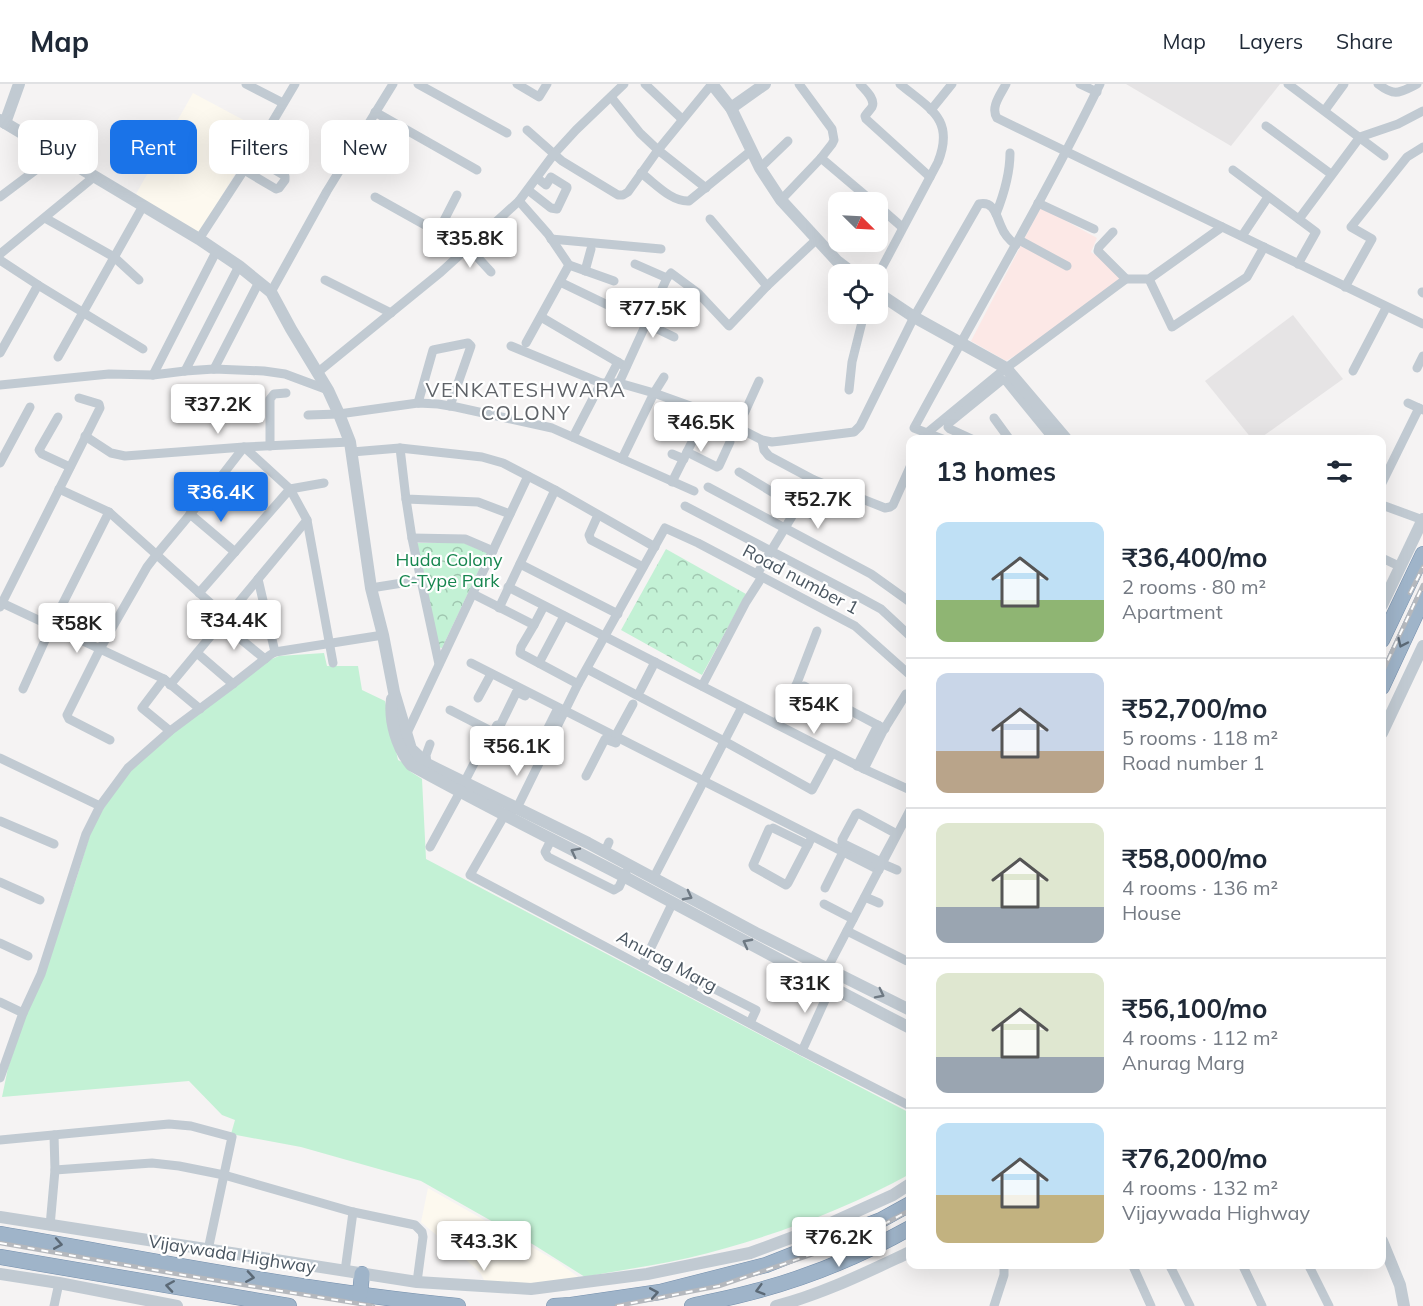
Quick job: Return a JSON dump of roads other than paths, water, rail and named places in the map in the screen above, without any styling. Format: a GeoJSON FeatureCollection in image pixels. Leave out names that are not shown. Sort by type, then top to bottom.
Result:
{"type":"FeatureCollection","features":[{"type":"Feature","properties":{"kind":"highway"},"geometry":{"type":"LineString","coordinates":[[1386,632],[1423,554]]}},
{"type":"Feature","properties":{"kind":"highway"},"geometry":{"type":"LineString","coordinates":[[1386,678],[1423,599]]}},
{"type":"Feature","properties":{"kind":"highway"},"geometry":{"type":"LineString","coordinates":[[554,1306],[660,1292],[765,1265],[881,1220],[906,1206]]}},
{"type":"Feature","properties":{"kind":"highway"},"geometry":{"type":"LineString","coordinates":[[881,1220],[890,1239]]}},
{"type":"Feature","properties":{"kind":"highway"},"geometry":{"type":"LineString","coordinates":[[692,1306],[798,1278],[906,1230]]}},
{"type":"Feature","properties":{"kind":"highway","name":"Vijaywada Highway"},"geometry":{"type":"LineString","coordinates":[[0,1234],[203,1270],[360,1294],[458,1306]]}},
{"type":"Feature","properties":{"kind":"highway"},"geometry":{"type":"LineString","coordinates":[[25,1261],[29,1239]]}},
{"type":"Feature","properties":{"kind":"highway"},"geometry":{"type":"LineString","coordinates":[[0,1257],[290,1306]]}},
{"type":"Feature","properties":{"kind":"highway"},"geometry":{"type":"LineString","coordinates":[[360,1294],[362,1274]]}},
{"type":"Feature","properties":{"kind":"street"},"geometry":{"type":"LineString","coordinates":[[18,130],[3,121],[19,84]]}},
{"type":"Feature","properties":{"kind":"street"},"geometry":{"type":"LineString","coordinates":[[246,84],[283,103]]}},
{"type":"Feature","properties":{"kind":"street"},"geometry":{"type":"LineString","coordinates":[[273,120],[295,84]]}},
{"type":"Feature","properties":{"kind":"street"},"geometry":{"type":"LineString","coordinates":[[271,292],[327,191],[393,84]]}},
{"type":"Feature","properties":{"kind":"street"},"geometry":{"type":"LineString","coordinates":[[418,84],[507,133]]}},
{"type":"Feature","properties":{"kind":"street"},"geometry":{"type":"LineString","coordinates":[[517,84],[539,97],[547,84]]}},
{"type":"Feature","properties":{"kind":"street"},"geometry":{"type":"LineString","coordinates":[[317,373],[468,248],[519,201],[554,154],[624,84]]}},
{"type":"Feature","properties":{"kind":"street"},"geometry":{"type":"LineString","coordinates":[[645,84],[682,119]]}},
{"type":"Feature","properties":{"kind":"street"},"geometry":{"type":"LineString","coordinates":[[527,130],[562,161],[618,195],[623,195],[628,192],[682,119],[712,84],[731,108],[760,168],[781,200],[841,264]]}},
{"type":"Feature","properties":{"kind":"street"},"geometry":{"type":"LineString","coordinates":[[731,108],[765,84]]}},
{"type":"Feature","properties":{"kind":"street"},"geometry":{"type":"LineString","coordinates":[[781,200],[821,158],[834,140],[834,134],[799,84]]}},
{"type":"Feature","properties":{"kind":"street"},"geometry":{"type":"LineString","coordinates":[[860,84],[874,103],[865,116],[866,119],[930,177]]}},
{"type":"Feature","properties":{"kind":"street"},"geometry":{"type":"LineString","coordinates":[[884,264],[938,162],[944,146],[944,132],[937,115],[900,84]]}},
{"type":"Feature","properties":{"kind":"street"},"geometry":{"type":"LineString","coordinates":[[931,110],[952,84]]}},
{"type":"Feature","properties":{"kind":"street"},"geometry":{"type":"LineString","coordinates":[[1006,84],[994,106],[993,112],[997,118],[1423,324]]}},
{"type":"Feature","properties":{"kind":"street"},"geometry":{"type":"LineString","coordinates":[[924,435],[914,428],[1099,88],[1080,84]]}},
{"type":"Feature","properties":{"kind":"street"},"geometry":{"type":"LineString","coordinates":[[1288,84],[1384,156]]}},
{"type":"Feature","properties":{"kind":"street"},"geometry":{"type":"LineString","coordinates":[[1325,110],[1344,84]]}},
{"type":"Feature","properties":{"kind":"street"},"geometry":{"type":"LineString","coordinates":[[1378,84],[1390,93],[1400,92],[1417,84]]}},
{"type":"Feature","properties":{"kind":"street"},"geometry":{"type":"LineString","coordinates":[[611,97],[640,133],[706,188]]}},
{"type":"Feature","properties":{"kind":"street"},"geometry":{"type":"LineString","coordinates":[[1299,219],[1360,137],[1398,124],[1423,111]]}},
{"type":"Feature","properties":{"kind":"street"},"geometry":{"type":"LineString","coordinates":[[375,112],[477,170]]}},
{"type":"Feature","properties":{"kind":"street"},"geometry":{"type":"LineString","coordinates":[[1266,126],[1331,174]]}},
{"type":"Feature","properties":{"kind":"street"},"geometry":{"type":"LineString","coordinates":[[760,168],[788,141]]}},
{"type":"Feature","properties":{"kind":"street"},"geometry":{"type":"LineString","coordinates":[[1345,287],[1372,239],[1351,227],[1407,157],[1423,147]]}},
{"type":"Feature","properties":{"kind":"street"},"geometry":{"type":"LineString","coordinates":[[641,172],[673,197],[689,201],[752,150]]}},
{"type":"Feature","properties":{"kind":"street"},"geometry":{"type":"LineString","coordinates":[[996,214],[1006,188],[1010,153]]}},
{"type":"Feature","properties":{"kind":"street"},"geometry":{"type":"LineString","coordinates":[[821,158],[861,192]]}},
{"type":"Feature","properties":{"kind":"street"},"geometry":{"type":"LineString","coordinates":[[1233,170],[1316,231],[1298,264]]}},
{"type":"Feature","properties":{"kind":"street"},"geometry":{"type":"LineString","coordinates":[[0,197],[30,174]]}},
{"type":"Feature","properties":{"kind":"street"},"geometry":{"type":"LineString","coordinates":[[92,174],[217,250],[271,292],[328,390],[351,447],[371,588],[394,692],[411,749],[425,768]]}},
{"type":"Feature","properties":{"kind":"street"},"geometry":{"type":"LineString","coordinates":[[199,239],[241,174]]}},
{"type":"Feature","properties":{"kind":"street"},"geometry":{"type":"LineString","coordinates":[[251,174],[276,189],[285,180],[285,176],[282,174]]}},
{"type":"Feature","properties":{"kind":"street"},"geometry":{"type":"LineString","coordinates":[[0,254],[95,176]]}},
{"type":"Feature","properties":{"kind":"street"},"geometry":{"type":"LineString","coordinates":[[528,190],[551,208],[557,209],[567,187],[551,177],[546,185],[537,178]]}},
{"type":"Feature","properties":{"kind":"street"},"geometry":{"type":"LineString","coordinates":[[438,232],[457,195]]}},
{"type":"Feature","properties":{"kind":"street"},"geometry":{"type":"LineString","coordinates":[[375,197],[468,248],[491,272]]}},
{"type":"Feature","properties":{"kind":"street"},"geometry":{"type":"LineString","coordinates":[[1242,236],[1268,197]]}},
{"type":"Feature","properties":{"kind":"street"},"geometry":{"type":"LineString","coordinates":[[519,201],[551,239],[569,265],[614,281]]}},
{"type":"Feature","properties":{"kind":"street"},"geometry":{"type":"LineString","coordinates":[[1038,203],[1094,229]]}},
{"type":"Feature","properties":{"kind":"street"},"geometry":{"type":"LineString","coordinates":[[511,346],[604,383],[619,382],[707,412],[762,440],[772,442],[854,432],[866,416],[914,317],[979,204],[990,205],[1009,239],[1067,266]]}},
{"type":"Feature","properties":{"kind":"street"},"geometry":{"type":"LineString","coordinates":[[57,357],[143,206]]}},
{"type":"Feature","properties":{"kind":"street"},"geometry":{"type":"LineString","coordinates":[[888,215],[902,227]]}},
{"type":"Feature","properties":{"kind":"street"},"geometry":{"type":"LineString","coordinates":[[45,218],[114,257],[139,280]]}},
{"type":"Feature","properties":{"kind":"street"},"geometry":{"type":"LineString","coordinates":[[710,219],[767,286]]}},
{"type":"Feature","properties":{"kind":"street"},"geometry":{"type":"LineString","coordinates":[[926,435],[1006,368],[1126,279],[1149,279],[1222,227]]}},
{"type":"Feature","properties":{"kind":"street"},"geometry":{"type":"LineString","coordinates":[[1113,232],[1098,251],[1126,279]]}},
{"type":"Feature","properties":{"kind":"street"},"geometry":{"type":"LineString","coordinates":[[551,239],[661,249]]}},
{"type":"Feature","properties":{"kind":"street"},"geometry":{"type":"LineString","coordinates":[[573,437],[604,383],[622,364],[671,273],[693,288],[729,326],[817,239]]}},
{"type":"Feature","properties":{"kind":"street"},"geometry":{"type":"LineString","coordinates":[[1149,279],[1175,331],[1247,278],[1264,247]]}},
{"type":"Feature","properties":{"kind":"street"},"geometry":{"type":"LineString","coordinates":[[585,271],[591,249]]}},
{"type":"Feature","properties":{"kind":"street"},"geometry":{"type":"LineString","coordinates":[[153,375],[217,250]]}},
{"type":"Feature","properties":{"kind":"street"},"geometry":{"type":"LineString","coordinates":[[0,260],[143,349]]}},
{"type":"Feature","properties":{"kind":"street"},"geometry":{"type":"LineString","coordinates":[[635,264],[667,278]]}},
{"type":"Feature","properties":{"kind":"street"},"geometry":{"type":"LineString","coordinates":[[526,343],[569,265]]}},
{"type":"Feature","properties":{"kind":"street"},"geometry":{"type":"LineString","coordinates":[[184,371],[239,266]]}},
{"type":"Feature","properties":{"kind":"street"},"geometry":{"type":"LineString","coordinates":[[325,280],[391,313]]}},
{"type":"Feature","properties":{"kind":"street"},"geometry":{"type":"LineString","coordinates":[[213,369],[259,282]]}},
{"type":"Feature","properties":{"kind":"street"},"geometry":{"type":"LineString","coordinates":[[560,282],[674,337]]}},
{"type":"Feature","properties":{"kind":"street"},"geometry":{"type":"LineString","coordinates":[[0,353],[38,285]]}},
{"type":"Feature","properties":{"kind":"street"},"geometry":{"type":"LineString","coordinates":[[888,300],[914,317],[1006,368],[1050,435]]}},
{"type":"Feature","properties":{"kind":"street"},"geometry":{"type":"LineString","coordinates":[[1353,371],[1386,308]]}},
{"type":"Feature","properties":{"kind":"street"},"geometry":{"type":"LineString","coordinates":[[541,317],[622,364]]}},
{"type":"Feature","properties":{"kind":"street"},"geometry":{"type":"LineString","coordinates":[[849,390],[862,324]]}},
{"type":"Feature","properties":{"kind":"street"},"geometry":{"type":"LineString","coordinates":[[453,407],[479,342]]}},
{"type":"Feature","properties":{"kind":"street"},"geometry":{"type":"LineString","coordinates":[[418,404],[433,350],[468,343],[471,346],[453,407]]}},
{"type":"Feature","properties":{"kind":"street"},"geometry":{"type":"LineString","coordinates":[[1417,368],[1423,356]]}},
{"type":"Feature","properties":{"kind":"street"},"geometry":{"type":"LineString","coordinates":[[619,382],[622,364]]}},
{"type":"Feature","properties":{"kind":"street"},"geometry":{"type":"LineString","coordinates":[[0,385],[109,374],[153,375],[213,369],[285,374],[328,390]]}},
{"type":"Feature","properties":{"kind":"street"},"geometry":{"type":"LineString","coordinates":[[622,459],[664,377]]}},
{"type":"Feature","properties":{"kind":"street"},"geometry":{"type":"LineString","coordinates":[[963,435],[950,429],[949,423],[1001,380],[1005,381],[1034,412],[1061,435]]}},
{"type":"Feature","properties":{"kind":"street"},"geometry":{"type":"LineString","coordinates":[[738,427],[759,381]]}},
{"type":"Feature","properties":{"kind":"street"},"geometry":{"type":"LineString","coordinates":[[270,446],[270,399],[274,394],[286,393]]}},
{"type":"Feature","properties":{"kind":"street"},"geometry":{"type":"LineString","coordinates":[[79,398],[100,405],[100,408],[1,604],[167,682],[200,709]]}},
{"type":"Feature","properties":{"kind":"street"},"geometry":{"type":"LineString","coordinates":[[1386,468],[1421,409],[1408,403]]}},
{"type":"Feature","properties":{"kind":"street"},"geometry":{"type":"LineString","coordinates":[[308,415],[438,404],[552,428],[694,491]]}},
{"type":"Feature","properties":{"kind":"street"},"geometry":{"type":"LineString","coordinates":[[0,463],[30,407]]}},
{"type":"Feature","properties":{"kind":"street"},"geometry":{"type":"LineString","coordinates":[[672,482],[692,451],[707,412]]}},
{"type":"Feature","properties":{"kind":"street"},"geometry":{"type":"LineString","coordinates":[[58,417],[39,450],[42,454],[70,466]]}},
{"type":"Feature","properties":{"kind":"street"},"geometry":{"type":"LineString","coordinates":[[994,418],[1006,435]]}},
{"type":"Feature","properties":{"kind":"street"},"geometry":{"type":"LineString","coordinates":[[85,436],[119,456],[270,446],[400,448],[482,457],[503,463],[555,490],[654,547],[587,669],[535,753],[496,734],[517,692],[560,710]]}},
{"type":"Feature","properties":{"kind":"street"},"geometry":{"type":"LineString","coordinates":[[762,440],[764,450],[769,456],[814,480],[887,508],[893,505],[906,476]]}},
{"type":"Feature","properties":{"kind":"street"},"geometry":{"type":"LineString","coordinates":[[672,454],[692,451],[717,467],[730,442]]}},
{"type":"Feature","properties":{"kind":"street"},"geometry":{"type":"LineString","coordinates":[[244,447],[290,489],[307,520],[333,663]]}},
{"type":"Feature","properties":{"kind":"street"},"geometry":{"type":"LineString","coordinates":[[110,740],[69,719],[67,715],[100,649],[147,567],[244,447]]}},
{"type":"Feature","properties":{"kind":"street"},"geometry":{"type":"LineString","coordinates":[[400,448],[412,538],[439,664]]}},
{"type":"Feature","properties":{"kind":"street"},"geometry":{"type":"LineString","coordinates":[[739,472],[816,517]]}},
{"type":"Feature","properties":{"kind":"street"},"geometry":{"type":"LineString","coordinates":[[406,735],[528,476]]}},
{"type":"Feature","properties":{"kind":"street"},"geometry":{"type":"LineString","coordinates":[[702,686],[771,552],[814,480]]}},
{"type":"Feature","properties":{"kind":"street"},"geometry":{"type":"LineString","coordinates":[[199,593],[290,489],[324,483]]}},
{"type":"Feature","properties":{"kind":"street"},"geometry":{"type":"LineString","coordinates":[[708,487],[871,574],[906,599]]}},
{"type":"Feature","properties":{"kind":"street"},"geometry":{"type":"LineString","coordinates":[[59,489],[109,512],[199,593],[223,620],[265,659]]}},
{"type":"Feature","properties":{"kind":"street"},"geometry":{"type":"LineString","coordinates":[[499,608],[555,490]]}},
{"type":"Feature","properties":{"kind":"street"},"geometry":{"type":"LineString","coordinates":[[406,498],[478,502],[510,514]]}},
{"type":"Feature","properties":{"kind":"street"},"geometry":{"type":"LineString","coordinates":[[685,506],[859,597],[880,609],[906,632]]}},
{"type":"Feature","properties":{"kind":"street"},"geometry":{"type":"LineString","coordinates":[[1386,506],[1423,519],[1386,597]]}},
{"type":"Feature","properties":{"kind":"street"},"geometry":{"type":"LineString","coordinates":[[22,689],[109,512]]}},
{"type":"Feature","properties":{"kind":"street"},"geometry":{"type":"LineString","coordinates":[[190,514],[235,552]]}},
{"type":"Feature","properties":{"kind":"street"},"geometry":{"type":"LineString","coordinates":[[598,515],[589,535],[591,540],[643,567]]}},
{"type":"Feature","properties":{"kind":"street"},"geometry":{"type":"LineString","coordinates":[[170,731],[142,708],[196,653],[307,520]]}},
{"type":"Feature","properties":{"kind":"street","name":"Road number 1"},"geometry":{"type":"LineString","coordinates":[[654,547],[665,528],[698,543],[855,626],[906,671]]}},
{"type":"Feature","properties":{"kind":"street"},"geometry":{"type":"LineString","coordinates":[[412,538],[465,539],[493,550]]}},
{"type":"Feature","properties":{"kind":"street"},"geometry":{"type":"LineString","coordinates":[[1386,560],[1401,567]]}},
{"type":"Feature","properties":{"kind":"street"},"geometry":{"type":"LineString","coordinates":[[520,564],[618,614]]}},
{"type":"Feature","properties":{"kind":"street"},"geometry":{"type":"LineString","coordinates":[[258,579],[275,652]]}},
{"type":"Feature","properties":{"kind":"street"},"geometry":{"type":"LineString","coordinates":[[371,588],[421,580]]}},
{"type":"Feature","properties":{"kind":"street"},"geometry":{"type":"LineString","coordinates":[[508,587],[702,686],[714,687],[742,707],[800,739]]}},
{"type":"Feature","properties":{"kind":"street"},"geometry":{"type":"LineString","coordinates":[[472,594],[534,625]]}},
{"type":"Feature","properties":{"kind":"street"},"geometry":{"type":"LineString","coordinates":[[544,606],[521,647],[520,653],[578,684]]}},
{"type":"Feature","properties":{"kind":"street"},"geometry":{"type":"LineString","coordinates":[[539,663],[564,616]]}},
{"type":"Feature","properties":{"kind":"street"},"geometry":{"type":"LineString","coordinates":[[776,724],[797,683],[817,631]]}},
{"type":"Feature","properties":{"kind":"street"},"geometry":{"type":"LineString","coordinates":[[0,1078],[2,1064],[45,963],[86,834],[100,806],[128,768],[170,731],[275,652],[383,635]]}},
{"type":"Feature","properties":{"kind":"street"},"geometry":{"type":"LineString","coordinates":[[1386,725],[1423,646]]}},
{"type":"Feature","properties":{"kind":"street"},"geometry":{"type":"LineString","coordinates":[[196,653],[233,684]]}},
{"type":"Feature","properties":{"kind":"street"},"geometry":{"type":"LineString","coordinates":[[640,691],[655,662]]}},
{"type":"Feature","properties":{"kind":"street"},"geometry":{"type":"LineString","coordinates":[[471,663],[615,737],[632,749]]}},
{"type":"Feature","properties":{"kind":"street"},"geometry":{"type":"LineString","coordinates":[[587,669],[812,790],[839,744]]}},
{"type":"Feature","properties":{"kind":"street"},"geometry":{"type":"LineString","coordinates":[[478,698],[491,674]]}},
{"type":"Feature","properties":{"kind":"street"},"geometry":{"type":"LineString","coordinates":[[804,686],[881,727]]}},
{"type":"Feature","properties":{"kind":"street"},"geometry":{"type":"LineString","coordinates":[[450,710],[493,732],[517,687]]}},
{"type":"Feature","properties":{"kind":"street"},"geometry":{"type":"LineString","coordinates":[[394,692],[391,702],[399,747],[411,765],[425,768],[462,787],[607,847],[630,865],[726,917],[906,1008]]}},
{"type":"Feature","properties":{"kind":"street"},"geometry":{"type":"LineString","coordinates":[[860,767],[881,727],[906,694]]}},
{"type":"Feature","properties":{"kind":"street"},"geometry":{"type":"LineString","coordinates":[[615,737],[633,704]]}},
{"type":"Feature","properties":{"kind":"street"},"geometry":{"type":"LineString","coordinates":[[654,877],[742,707]]}},
{"type":"Feature","properties":{"kind":"street"},"geometry":{"type":"LineString","coordinates":[[504,816],[517,808],[560,710]]}},
{"type":"Feature","properties":{"kind":"street"},"geometry":{"type":"LineString","coordinates":[[430,847],[488,736]]}},
{"type":"Feature","properties":{"kind":"street"},"geometry":{"type":"LineString","coordinates":[[787,736],[813,742],[832,754],[906,788]]}},
{"type":"Feature","properties":{"kind":"street"},"geometry":{"type":"LineString","coordinates":[[586,776],[605,739],[703,781],[782,820],[810,841]]}},
{"type":"Feature","properties":{"kind":"street"},"geometry":{"type":"LineString","coordinates":[[425,768],[430,744]]}},
{"type":"Feature","properties":{"kind":"street"},"geometry":{"type":"LineString","coordinates":[[0,758],[100,806]]}},
{"type":"Feature","properties":{"kind":"street"},"geometry":{"type":"LineString","coordinates":[[462,787],[504,816],[906,1027]]}},
{"type":"Feature","properties":{"kind":"street"},"geometry":{"type":"LineString","coordinates":[[773,829],[810,841],[831,851],[843,852],[865,859],[881,862],[895,833],[858,813],[842,841],[843,844],[865,859],[881,867],[897,870]]}},
{"type":"Feature","properties":{"kind":"street","name":"Anurag Marg"},"geometry":{"type":"LineString","coordinates":[[504,816],[470,875],[906,1104]]}},
{"type":"Feature","properties":{"kind":"street"},"geometry":{"type":"LineString","coordinates":[[802,1051],[831,987],[827,969],[906,819]]}},
{"type":"Feature","properties":{"kind":"street"},"geometry":{"type":"LineString","coordinates":[[782,820],[773,829],[753,865],[785,884],[788,883],[810,841]]}},
{"type":"Feature","properties":{"kind":"street"},"geometry":{"type":"LineString","coordinates":[[0,821],[54,844]]}},
{"type":"Feature","properties":{"kind":"street"},"geometry":{"type":"LineString","coordinates":[[901,831],[906,834]]}},
{"type":"Feature","properties":{"kind":"street"},"geometry":{"type":"LineString","coordinates":[[825,888],[843,852]]}},
{"type":"Feature","properties":{"kind":"street"},"geometry":{"type":"LineString","coordinates":[[624,877],[630,865]]}},
{"type":"Feature","properties":{"kind":"street"},"geometry":{"type":"LineString","coordinates":[[0,882],[40,900]]}},
{"type":"Feature","properties":{"kind":"street"},"geometry":{"type":"LineString","coordinates":[[865,897],[879,903]]}},
{"type":"Feature","properties":{"kind":"street"},"geometry":{"type":"LineString","coordinates":[[642,966],[672,903]]}},
{"type":"Feature","properties":{"kind":"street"},"geometry":{"type":"LineString","coordinates":[[824,904],[853,919]]}},
{"type":"Feature","properties":{"kind":"street"},"geometry":{"type":"LineString","coordinates":[[719,929],[726,917]]}},
{"type":"Feature","properties":{"kind":"street"},"geometry":{"type":"LineString","coordinates":[[847,932],[906,961]]}},
{"type":"Feature","properties":{"kind":"street"},"geometry":{"type":"LineString","coordinates":[[0,944],[28,956]]}},
{"type":"Feature","properties":{"kind":"street"},"geometry":{"type":"LineString","coordinates":[[691,992],[697,980],[694,969]]}},
{"type":"Feature","properties":{"kind":"street"},"geometry":{"type":"LineString","coordinates":[[697,980],[756,1010],[750,1023]]}},
{"type":"Feature","properties":{"kind":"street"},"geometry":{"type":"LineString","coordinates":[[0,1002],[23,1013]]}},
{"type":"Feature","properties":{"kind":"street"},"geometry":{"type":"LineString","coordinates":[[0,1140],[88,1127],[169,1124],[190,1126],[232,1137],[208,1250]]}},
{"type":"Feature","properties":{"kind":"street"},"geometry":{"type":"LineString","coordinates":[[48,1132],[55,1170],[50,1226]]}},
{"type":"Feature","properties":{"kind":"street"},"geometry":{"type":"LineString","coordinates":[[55,1170],[152,1163],[224,1175],[353,1212],[415,1225],[422,1232],[423,1237],[417,1282]]}},
{"type":"Feature","properties":{"kind":"street"},"geometry":{"type":"LineString","coordinates":[[0,1217],[417,1282],[531,1290],[647,1274],[750,1253],[831,1223],[893,1195],[906,1187]]}},
{"type":"Feature","properties":{"kind":"street"},"geometry":{"type":"LineString","coordinates":[[345,1271],[353,1212]]}},
{"type":"Feature","properties":{"kind":"street"},"geometry":{"type":"LineString","coordinates":[[1386,1251],[1400,1285],[1404,1306]]}},
{"type":"Feature","properties":{"kind":"street"},"geometry":{"type":"LineString","coordinates":[[776,1306],[844,1282],[906,1254]]}},
{"type":"Feature","properties":{"kind":"street"},"geometry":{"type":"LineString","coordinates":[[994,1306],[1004,1269]]}},
{"type":"Feature","properties":{"kind":"street"},"geometry":{"type":"LineString","coordinates":[[1134,1269],[1151,1306]]}},
{"type":"Feature","properties":{"kind":"street"},"geometry":{"type":"LineString","coordinates":[[1172,1269],[1190,1306]]}},
{"type":"Feature","properties":{"kind":"street"},"geometry":{"type":"LineString","coordinates":[[1244,1269],[1262,1306]]}},
{"type":"Feature","properties":{"kind":"street"},"geometry":{"type":"LineString","coordinates":[[1310,1269],[1329,1306]]}},
{"type":"Feature","properties":{"kind":"street"},"geometry":{"type":"LineString","coordinates":[[0,1274],[169,1305]]}},
{"type":"Feature","properties":{"kind":"street"},"geometry":{"type":"LineString","coordinates":[[54,1306],[59,1283]]}},
{"type":"Feature","properties":{"kind":"railway"},"geometry":{"type":"LineString","coordinates":[[1410,593],[1423,567]]}},
{"type":"Feature","properties":{"kind":"railway"},"geometry":{"type":"LineString","coordinates":[[1386,664],[1423,585]]}},
{"type":"Feature","properties":{"kind":"railway"},"geometry":{"type":"LineString","coordinates":[[617,1306],[719,1286],[857,1239],[906,1212]]}},
{"type":"Feature","properties":{"kind":"railway"},"geometry":{"type":"LineString","coordinates":[[0,1243],[373,1306]]}},
{"type":"Feature","properties":{"kind":"district","name":"VENKATESHWARA COLONY"},"geometry":{"type":"Point","coordinates":[526,400]}},
{"type":"Feature","properties":{"kind":"park label","name":"Huda Colony C-Type Park"},"geometry":{"type":"Point","coordinates":[449,569]}}]}
